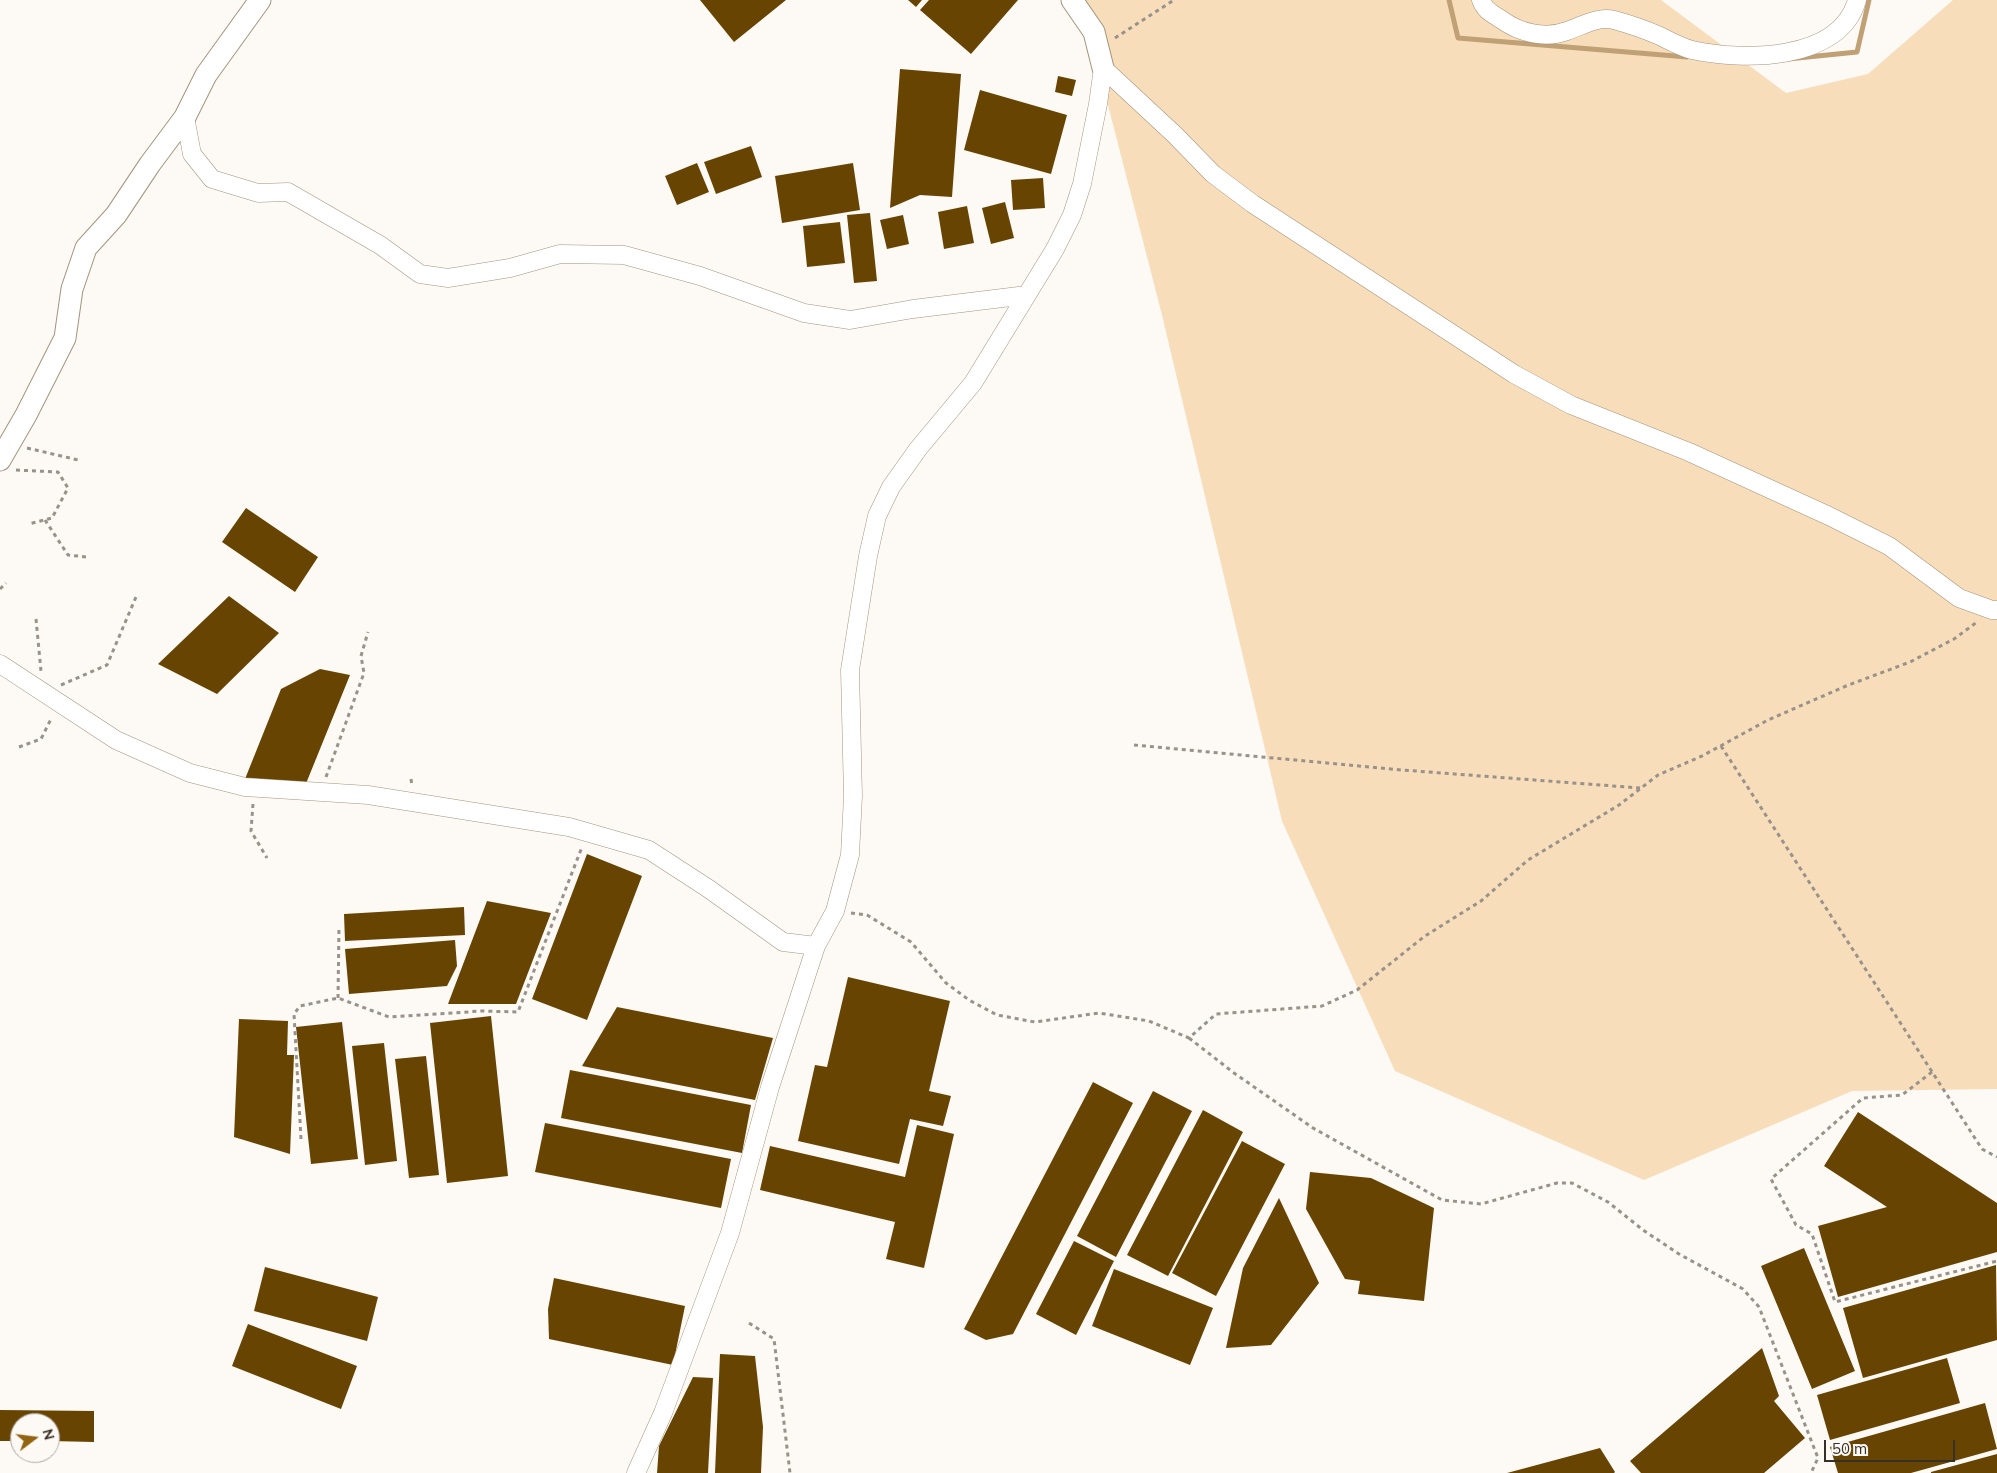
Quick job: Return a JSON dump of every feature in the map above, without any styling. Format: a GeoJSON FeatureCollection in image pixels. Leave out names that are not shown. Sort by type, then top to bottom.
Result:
{"type":"FeatureCollection","features":[{"type":"Feature","properties":{"kind":"street"},"geometry":{"type":"LineString","coordinates":[[6,458],[65,338],[72,288],[86,248],[116,215],[150,164],[186,118],[206,75],[260,0]]}},
{"type":"Feature","properties":{"kind":"street"},"geometry":{"type":"LineString","coordinates":[[636,1473],[663,1413],[730,1233],[770,1087],[816,946],[835,911],[850,855],[853,796],[850,670],[868,556],[877,516],[891,487],[918,449],[973,383],[1028,295],[1072,215],[1082,184],[1098,104],[1100,58],[1094,32],[1072,0]]}},
{"type":"Feature","properties":{"kind":"street"},"geometry":{"type":"LineString","coordinates":[[1481,0],[1484,8],[1509,26],[1533,34],[1564,32],[1591,21],[1612,20],[1655,34],[1690,49],[1735,56],[1792,52],[1824,40],[1842,28],[1854,11],[1857,0]]}},
{"type":"Feature","properties":{"kind":"street"},"geometry":{"type":"LineString","coordinates":[[1100,58],[1213,174],[1252,204],[1514,374],[1571,405],[1689,452],[1828,516],[1889,546],[1959,598],[1994,610]]}},
{"type":"Feature","properties":{"kind":"street"},"geometry":{"type":"LineString","coordinates":[[186,118],[192,154],[212,179],[258,193],[288,192],[380,245],[420,274],[448,278],[510,268],[560,254],[624,255],[700,276],[804,313],[850,320],[913,309],[1028,295]]}},
{"type":"Feature","properties":{"kind":"street"},"geometry":{"type":"LineString","coordinates":[[0,664],[116,740],[190,773],[245,787],[368,795],[569,827],[649,850],[710,889],[783,942],[816,946]]}},
{"type":"Feature","properties":{"kind":"path"},"geometry":{"type":"LineString","coordinates":[[1100,58],[1174,0]]}},
{"type":"Feature","properties":{"kind":"path"},"geometry":{"type":"LineString","coordinates":[[6,458],[78,460]]}},
{"type":"Feature","properties":{"kind":"path"},"geometry":{"type":"LineString","coordinates":[[6,458],[58,472],[68,488],[52,518],[29,524]]}},
{"type":"Feature","properties":{"kind":"path"},"geometry":{"type":"LineString","coordinates":[[45,520],[68,555],[87,557]]}},
{"type":"Feature","properties":{"kind":"path"},"geometry":{"type":"LineString","coordinates":[[0,589],[6,583]]}},
{"type":"Feature","properties":{"kind":"path"},"geometry":{"type":"LineString","coordinates":[[36,619],[43,692],[107,665],[136,597]]}},
{"type":"Feature","properties":{"kind":"path"},"geometry":{"type":"LineString","coordinates":[[1189,1038],[1216,1014],[1322,1006],[1357,990],[1425,936],[1480,901],[1528,860],[1620,805],[1658,775],[1702,756],[1768,720],[1837,689],[1910,662],[1954,639],[1994,610]]}},
{"type":"Feature","properties":{"kind":"path"},"geometry":{"type":"LineString","coordinates":[[320,792],[364,673],[361,656],[368,632]]}},
{"type":"Feature","properties":{"kind":"path"},"geometry":{"type":"LineString","coordinates":[[19,747],[41,740],[58,702]]}},
{"type":"Feature","properties":{"kind":"path"},"geometry":{"type":"LineString","coordinates":[[1134,745],[1412,771],[1641,788]]}},
{"type":"Feature","properties":{"kind":"path"},"geometry":{"type":"LineString","coordinates":[[1721,746],[1982,1149],[1997,1157]]}},
{"type":"Feature","properties":{"kind":"path"},"geometry":{"type":"LineString","coordinates":[[254,788],[251,831],[267,858]]}},
{"type":"Feature","properties":{"kind":"path"},"geometry":{"type":"LineString","coordinates":[[301,1139],[294,1014],[300,1006],[338,998],[388,1017],[482,1011],[518,1012],[588,833]]}},
{"type":"Feature","properties":{"kind":"path"},"geometry":{"type":"LineString","coordinates":[[835,911],[867,915],[911,942],[946,983],[969,1000],[997,1015],[1034,1022],[1099,1013],[1149,1021],[1189,1038],[1234,1073],[1314,1128],[1442,1200],[1481,1204],[1557,1183],[1572,1183],[1608,1202],[1643,1230],[1679,1254],[1743,1289],[1759,1308],[1818,1458],[1811,1473]]}},
{"type":"Feature","properties":{"kind":"path"},"geometry":{"type":"LineString","coordinates":[[338,998],[339,926]]}},
{"type":"Feature","properties":{"kind":"path"},"geometry":{"type":"LineString","coordinates":[[1932,1072],[1902,1095],[1863,1098],[1771,1179],[1796,1225],[1812,1234],[1835,1302],[1997,1261]]}},
{"type":"Feature","properties":{"kind":"path"},"geometry":{"type":"LineString","coordinates":[[749,1323],[774,1339],[790,1473]]}},
{"type":"Feature","properties":{"kind":"shaded area"},"geometry":{"type":"Polygon","coordinates":[[[1081,0],[1661,0],[1786,93],[1868,74],[1953,0],[1997,0],[1997,1089],[1852,1091],[1644,1180],[1395,1071],[1282,821],[1162,315],[1081,0]]]}},
{"type":"Feature","properties":{"kind":"building"},"geometry":{"type":"Polygon","coordinates":[[[700,0],[786,0],[734,42],[700,0]]]}},
{"type":"Feature","properties":{"kind":"building"},"geometry":{"type":"Polygon","coordinates":[[[908,0],[922,0],[916,7],[908,0]]]}},
{"type":"Feature","properties":{"kind":"building"},"geometry":{"type":"Polygon","coordinates":[[[929,0],[1018,0],[971,54],[920,10],[929,0]]]}},
{"type":"Feature","properties":{"kind":"building"},"geometry":{"type":"Polygon","coordinates":[[[900,69],[961,74],[952,197],[920,195],[890,208],[900,69]]]}},
{"type":"Feature","properties":{"kind":"building"},"geometry":{"type":"Polygon","coordinates":[[[1058,76],[1076,80],[1072,96],[1055,92],[1058,76]]]}},
{"type":"Feature","properties":{"kind":"building"},"geometry":{"type":"Polygon","coordinates":[[[980,90],[1067,115],[1051,174],[964,150],[980,90]]]}},
{"type":"Feature","properties":{"kind":"building"},"geometry":{"type":"Polygon","coordinates":[[[751,146],[762,177],[716,194],[704,162],[751,146]]]}},
{"type":"Feature","properties":{"kind":"building"},"geometry":{"type":"Polygon","coordinates":[[[697,163],[709,192],[677,205],[665,176],[697,163]]]}},
{"type":"Feature","properties":{"kind":"building"},"geometry":{"type":"Polygon","coordinates":[[[853,163],[860,210],[782,223],[775,176],[853,163]]]}},
{"type":"Feature","properties":{"kind":"building"},"geometry":{"type":"Polygon","coordinates":[[[1043,178],[1045,208],[1013,210],[1011,180],[1043,178]]]}},
{"type":"Feature","properties":{"kind":"building"},"geometry":{"type":"Polygon","coordinates":[[[1005,202],[1014,238],[991,244],[982,208],[1005,202]]]}},
{"type":"Feature","properties":{"kind":"building"},"geometry":{"type":"Polygon","coordinates":[[[967,206],[974,243],[944,249],[938,212],[967,206]]]}},
{"type":"Feature","properties":{"kind":"building"},"geometry":{"type":"Polygon","coordinates":[[[870,213],[877,281],[854,283],[847,215],[870,213]]]}},
{"type":"Feature","properties":{"kind":"building"},"geometry":{"type":"Polygon","coordinates":[[[903,215],[909,244],[887,249],[880,220],[903,215]]]}},
{"type":"Feature","properties":{"kind":"building"},"geometry":{"type":"Polygon","coordinates":[[[840,222],[845,263],[807,267],[803,226],[840,222]]]}},
{"type":"Feature","properties":{"kind":"building"},"geometry":{"type":"Polygon","coordinates":[[[246,508],[318,557],[295,592],[222,542],[246,508]]]}},
{"type":"Feature","properties":{"kind":"building"},"geometry":{"type":"Polygon","coordinates":[[[229,596],[279,633],[217,694],[158,664],[229,596]]]}},
{"type":"Feature","properties":{"kind":"building"},"geometry":{"type":"Polygon","coordinates":[[[320,669],[350,675],[305,786],[245,779],[281,689],[320,669]]]}},
{"type":"Feature","properties":{"kind":"building"},"geometry":{"type":"Polygon","coordinates":[[[587,854],[642,876],[587,1020],[532,999],[587,854]]]}},
{"type":"Feature","properties":{"kind":"building"},"geometry":{"type":"Polygon","coordinates":[[[487,901],[551,913],[516,1004],[448,1004],[487,901]]]}},
{"type":"Feature","properties":{"kind":"building"},"geometry":{"type":"Polygon","coordinates":[[[464,907],[465,935],[345,941],[344,914],[464,907]]]}},
{"type":"Feature","properties":{"kind":"building"},"geometry":{"type":"Polygon","coordinates":[[[455,940],[457,966],[447,986],[349,994],[345,949],[455,940]]]}},
{"type":"Feature","properties":{"kind":"building"},"geometry":{"type":"Polygon","coordinates":[[[848,977],[950,1001],[929,1091],[951,1096],[943,1126],[910,1119],[899,1164],[798,1141],[815,1065],[827,1067],[848,977]]]}},
{"type":"Feature","properties":{"kind":"building"},"geometry":{"type":"Polygon","coordinates":[[[617,1007],[773,1038],[755,1100],[582,1066],[617,1007]]]}},
{"type":"Feature","properties":{"kind":"building"},"geometry":{"type":"Polygon","coordinates":[[[491,1016],[508,1176],[447,1183],[430,1023],[491,1016]]]}},
{"type":"Feature","properties":{"kind":"building"},"geometry":{"type":"Polygon","coordinates":[[[239,1019],[288,1021],[287,1055],[294,1055],[290,1154],[234,1137],[239,1019]]]}},
{"type":"Feature","properties":{"kind":"building"},"geometry":{"type":"Polygon","coordinates":[[[342,1022],[358,1159],[311,1164],[296,1027],[342,1022]]]}},
{"type":"Feature","properties":{"kind":"building"},"geometry":{"type":"Polygon","coordinates":[[[384,1043],[397,1161],[365,1165],[352,1046],[384,1043]]]}},
{"type":"Feature","properties":{"kind":"building"},"geometry":{"type":"Polygon","coordinates":[[[426,1056],[439,1175],[409,1178],[395,1059],[426,1056]]]}},
{"type":"Feature","properties":{"kind":"building"},"geometry":{"type":"Polygon","coordinates":[[[570,1070],[751,1105],[742,1153],[561,1118],[570,1070]]]}},
{"type":"Feature","properties":{"kind":"building"},"geometry":{"type":"Polygon","coordinates":[[[1093,1082],[1133,1103],[1013,1334],[986,1340],[964,1329],[1093,1082]]]}},
{"type":"Feature","properties":{"kind":"building"},"geometry":{"type":"Polygon","coordinates":[[[1153,1091],[1192,1111],[1116,1257],[1077,1236],[1153,1091]]]}},
{"type":"Feature","properties":{"kind":"building"},"geometry":{"type":"Polygon","coordinates":[[[1203,1110],[1243,1132],[1168,1276],[1127,1255],[1203,1110]]]}},
{"type":"Feature","properties":{"kind":"building"},"geometry":{"type":"Polygon","coordinates":[[[1858,1112],[1997,1203],[1997,1252],[1838,1297],[1818,1226],[1887,1207],[1824,1166],[1858,1112]]]}},
{"type":"Feature","properties":{"kind":"building"},"geometry":{"type":"Polygon","coordinates":[[[545,1123],[731,1159],[721,1208],[535,1172],[545,1123]]]}},
{"type":"Feature","properties":{"kind":"building"},"geometry":{"type":"Polygon","coordinates":[[[917,1125],[954,1134],[924,1268],[886,1259],[895,1222],[760,1190],[770,1146],[905,1177],[917,1125]]]}},
{"type":"Feature","properties":{"kind":"building"},"geometry":{"type":"Polygon","coordinates":[[[1242,1141],[1285,1164],[1216,1296],[1172,1273],[1242,1141]]]}},
{"type":"Feature","properties":{"kind":"building"},"geometry":{"type":"Polygon","coordinates":[[[1310,1172],[1371,1178],[1434,1208],[1424,1301],[1358,1294],[1360,1281],[1345,1279],[1306,1209],[1310,1172]]]}},
{"type":"Feature","properties":{"kind":"building"},"geometry":{"type":"Polygon","coordinates":[[[1279,1198],[1319,1283],[1271,1345],[1226,1348],[1243,1268],[1279,1198]]]}},
{"type":"Feature","properties":{"kind":"building"},"geometry":{"type":"Polygon","coordinates":[[[1074,1241],[1114,1261],[1076,1335],[1036,1314],[1074,1241]]]}},
{"type":"Feature","properties":{"kind":"building"},"geometry":{"type":"Polygon","coordinates":[[[1804,1248],[1855,1371],[1812,1389],[1761,1266],[1804,1248]]]}},
{"type":"Feature","properties":{"kind":"building"},"geometry":{"type":"Polygon","coordinates":[[[1996,1265],[1997,1340],[1863,1378],[1843,1308],[1996,1265]]]}},
{"type":"Feature","properties":{"kind":"building"},"geometry":{"type":"Polygon","coordinates":[[[265,1267],[378,1297],[367,1341],[254,1311],[265,1267]]]}},
{"type":"Feature","properties":{"kind":"building"},"geometry":{"type":"Polygon","coordinates":[[[1114,1269],[1213,1308],[1190,1365],[1092,1326],[1114,1269]]]}},
{"type":"Feature","properties":{"kind":"building"},"geometry":{"type":"Polygon","coordinates":[[[554,1278],[685,1306],[673,1365],[549,1339],[548,1309],[554,1278]]]}},
{"type":"Feature","properties":{"kind":"building"},"geometry":{"type":"Polygon","coordinates":[[[248,1324],[357,1366],[341,1409],[232,1366],[248,1324]]]}},
{"type":"Feature","properties":{"kind":"building"},"geometry":{"type":"Polygon","coordinates":[[[1762,1348],[1779,1396],[1774,1401],[1805,1438],[1764,1473],[1641,1473],[1630,1461],[1762,1348]]]}},
{"type":"Feature","properties":{"kind":"building"},"geometry":{"type":"Polygon","coordinates":[[[720,1354],[755,1356],[763,1427],[761,1473],[715,1473],[720,1354]]]}},
{"type":"Feature","properties":{"kind":"building"},"geometry":{"type":"Polygon","coordinates":[[[1947,1358],[1960,1403],[1830,1440],[1817,1395],[1947,1358]]]}},
{"type":"Feature","properties":{"kind":"building"},"geometry":{"type":"Polygon","coordinates":[[[693,1377],[713,1378],[708,1473],[657,1473],[659,1446],[693,1377]]]}},
{"type":"Feature","properties":{"kind":"building"},"geometry":{"type":"Polygon","coordinates":[[[1985,1403],[1997,1449],[1911,1473],[1838,1473],[1830,1447],[1985,1403]]]}},
{"type":"Feature","properties":{"kind":"building"},"geometry":{"type":"Polygon","coordinates":[[[0,1410],[94,1411],[94,1442],[60,1441],[60,1413],[10,1413],[10,1441],[0,1441],[0,1410]]]}},
{"type":"Feature","properties":{"kind":"building"},"geometry":{"type":"Polygon","coordinates":[[[1600,1448],[1614,1473],[1507,1473],[1600,1448]]]}},
{"type":"Feature","properties":{"kind":"building"},"geometry":{"type":"Polygon","coordinates":[[[1997,1454],[1997,1473],[1931,1473],[1931,1472],[1997,1454]]]}},
{"type":"Feature","properties":{"kind":"waterway"},"geometry":{"type":"LineString","coordinates":[[1449,0],[1458,38],[1687,57]]}},
{"type":"Feature","properties":{"kind":"waterway"},"geometry":{"type":"LineString","coordinates":[[1788,59],[1857,52],[1869,0]]}}]}
